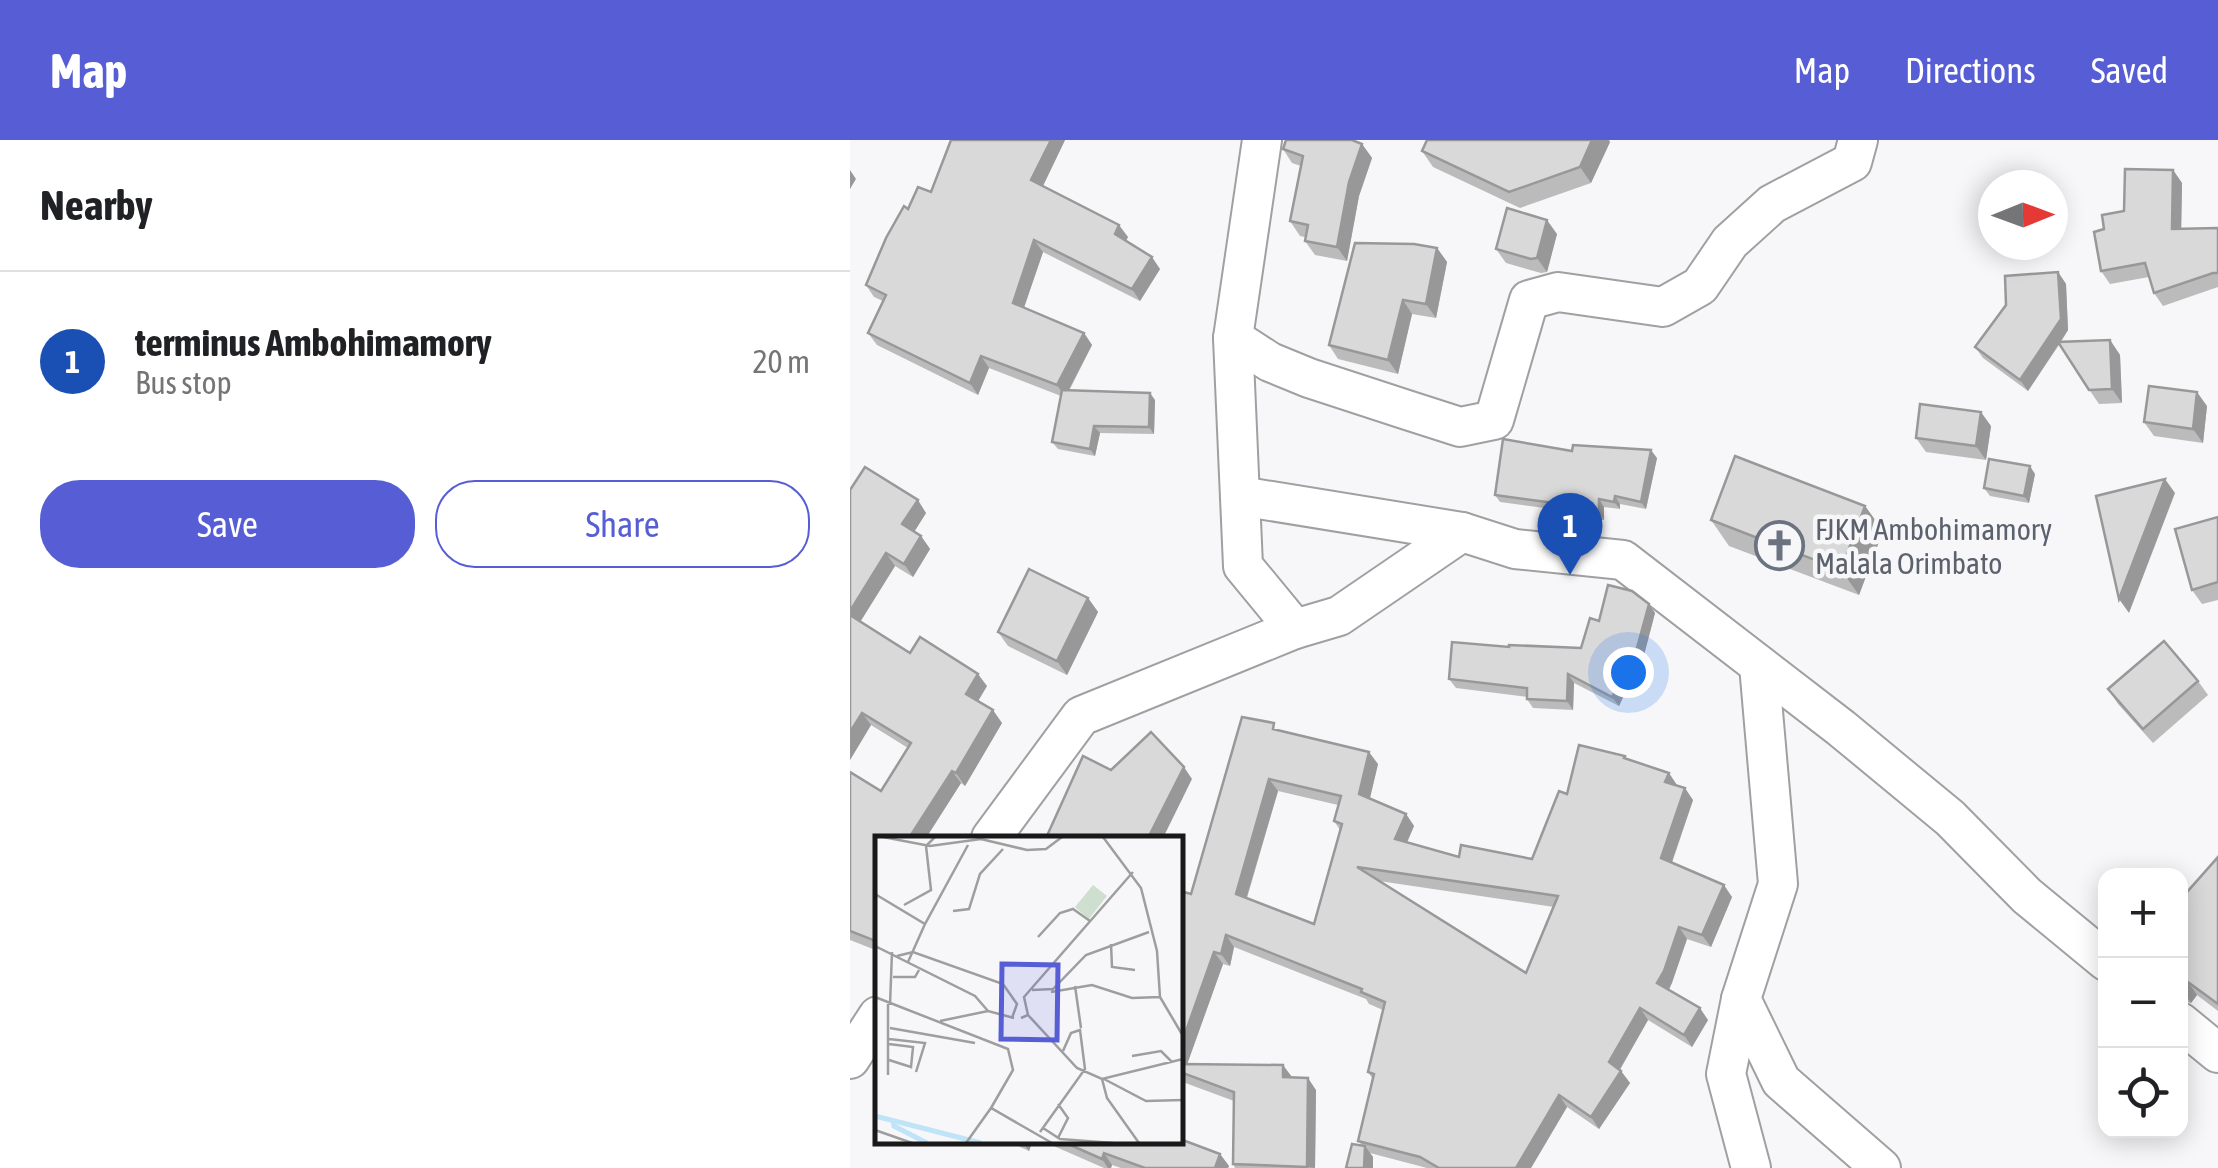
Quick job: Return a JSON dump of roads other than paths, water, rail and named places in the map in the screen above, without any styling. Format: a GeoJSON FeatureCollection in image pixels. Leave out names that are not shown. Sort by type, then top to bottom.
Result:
{"type":"FeatureCollection","features":[{"type":"Feature","properties":{"kind":"street"},"geometry":{"type":"LineString","coordinates":[[1262,140],[1233,338],[1244,566],[1295,629]]}},
{"type":"Feature","properties":{"kind":"street"},"geometry":{"type":"LineString","coordinates":[[1233,338],[1270,362],[1309,378],[1460,427],[1494,420],[1528,300],[1558,292],[1663,307],[1700,286],[1730,242],[1772,204],[1852,162],[1858,140]]}},
{"type":"Feature","properties":{"kind":"street"},"geometry":{"type":"LineString","coordinates":[[1240,496],[1462,532],[1515,549],[1623,560],[1841,728],[1950,818],[2027,896],[2104,958]]}},
{"type":"Feature","properties":{"kind":"street"},"geometry":{"type":"LineString","coordinates":[[992,836],[1082,716],[1295,629],[1339,616],[1462,532]]}},
{"type":"Feature","properties":{"kind":"street"},"geometry":{"type":"LineString","coordinates":[[1750,1168],[1726,1074],[1742,999],[1778,884],[1759,665]]}},
{"type":"Feature","properties":{"kind":"street"},"geometry":{"type":"LineString","coordinates":[[1742,999],[1781,1081],[1881,1168]]}},
{"type":"Feature","properties":{"kind":"street"},"geometry":{"type":"LineString","coordinates":[[850,1060],[875,1021]]}},
{"type":"Feature","properties":{"kind":"street"},"geometry":{"type":"LineString","coordinates":[[2188,1029],[2218,1053]]}},
{"type":"Feature","properties":{"kind":"place","name":"FJKM Ambohimamory Malala Orimbato"},"geometry":{"type":"Point","coordinates":[1780,546]}},
{"type":"Feature","properties":{"kind":"place","name":"terminus Ambohimamory"},"geometry":{"type":"Point","coordinates":[1570,575]}}]}
